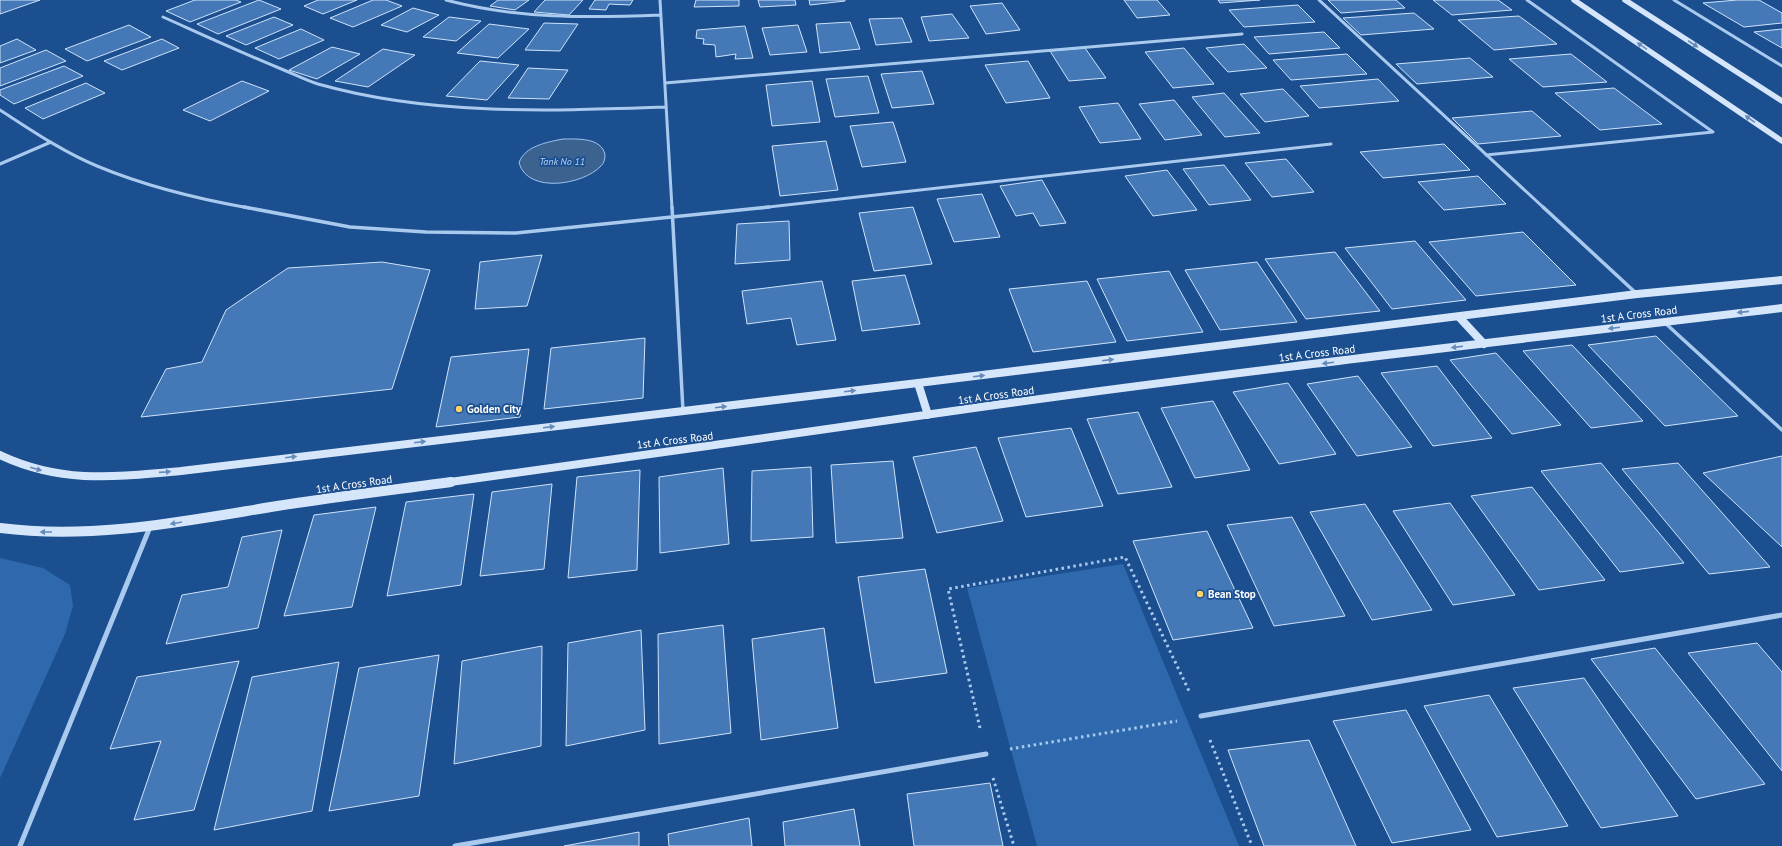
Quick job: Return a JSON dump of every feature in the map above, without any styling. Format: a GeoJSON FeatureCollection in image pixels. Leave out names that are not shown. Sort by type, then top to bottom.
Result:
{"type":"FeatureCollection","features":[{"type":"Feature","properties":{"kind":"street"},"geometry":{"type":"LineString","coordinates":[[446,0],[490,11],[539,16],[581,17],[661,15]]}},
{"type":"Feature","properties":{"kind":"street"},"geometry":{"type":"LineString","coordinates":[[660,0],[683,412]]}},
{"type":"Feature","properties":{"kind":"street"},"geometry":{"type":"LineString","coordinates":[[1318,0],[1637,294]]}},
{"type":"Feature","properties":{"kind":"street"},"geometry":{"type":"LineString","coordinates":[[1486,155],[1713,132],[1527,0]]}},
{"type":"Feature","properties":{"kind":"street"},"geometry":{"type":"LineString","coordinates":[[1574,0],[1782,141]]}},
{"type":"Feature","properties":{"kind":"street"},"geometry":{"type":"LineString","coordinates":[[1625,0],[1782,101]]}},
{"type":"Feature","properties":{"kind":"street"},"geometry":{"type":"LineString","coordinates":[[1674,0],[1782,66]]}},
{"type":"Feature","properties":{"kind":"street"},"geometry":{"type":"LineString","coordinates":[[163,17],[247,56],[322,85],[394,100],[452,107],[522,111],[585,111],[666,107]]}},
{"type":"Feature","properties":{"kind":"street"},"geometry":{"type":"LineString","coordinates":[[665,83],[1242,34]]}},
{"type":"Feature","properties":{"kind":"street"},"geometry":{"type":"LineString","coordinates":[[0,110],[51,142],[97,166],[150,184],[217,202],[350,227],[426,232],[516,233],[672,218],[1331,144]]}},
{"type":"Feature","properties":{"kind":"street"},"geometry":{"type":"LineString","coordinates":[[0,164],[51,142]]}},
{"type":"Feature","properties":{"kind":"street","name":"1st A Cross Road"},"geometry":{"type":"LineString","coordinates":[[0,455],[14,463],[46,472],[78,476],[124,475],[181,471],[683,412],[1637,294],[1782,280]]}},
{"type":"Feature","properties":{"kind":"street","name":"1st A Cross Road"},"geometry":{"type":"LineString","coordinates":[[0,528],[32,532],[90,532],[150,526],[928,415],[1310,365],[1664,321],[1782,308]]}},
{"type":"Feature","properties":{"kind":"street"},"geometry":{"type":"LineString","coordinates":[[1459,317],[1484,344]]}},
{"type":"Feature","properties":{"kind":"street"},"geometry":{"type":"LineString","coordinates":[[1664,321],[1782,430]]}},
{"type":"Feature","properties":{"kind":"street"},"geometry":{"type":"LineString","coordinates":[[918,383],[928,415]]}},
{"type":"Feature","properties":{"kind":"street"},"geometry":{"type":"LineString","coordinates":[[20,846],[150,526]]}},
{"type":"Feature","properties":{"kind":"street"},"geometry":{"type":"LineString","coordinates":[[1201,716],[1782,615]]}},
{"type":"Feature","properties":{"kind":"street"},"geometry":{"type":"LineString","coordinates":[[455,846],[986,754]]}},
{"type":"Feature","properties":{"kind":"path"},"geometry":{"type":"LineString","coordinates":[[1014,846],[986,754],[948,589],[1125,557],[1201,716],[1252,846]]}},
{"type":"Feature","properties":{"kind":"path"},"geometry":{"type":"LineString","coordinates":[[986,754],[1201,716]]}},
{"type":"Feature","properties":{"kind":"shaded area"},"geometry":{"type":"Polygon","coordinates":[[[0,558],[43,568],[70,585],[73,606],[65,634],[0,778],[0,558]]]}},
{"type":"Feature","properties":{"kind":"shaded area"},"geometry":{"type":"Polygon","coordinates":[[[1123,564],[1239,846],[1037,846],[967,588],[1123,564]]]}},
{"type":"Feature","properties":{"kind":"water","name":"Tank No 11"},"geometry":{"type":"Polygon","coordinates":[[[563,139],[588,140],[599,145],[603,149],[605,155],[603,164],[593,173],[570,182],[544,183],[533,179],[524,173],[519,163],[526,152],[537,146],[563,139]]]}},
{"type":"Feature","properties":{"kind":"building"},"geometry":{"type":"Polygon","coordinates":[[[0,0],[40,0],[0,14],[0,0]]]}},
{"type":"Feature","properties":{"kind":"building"},"geometry":{"type":"Polygon","coordinates":[[[195,0],[236,0],[241,2],[190,22],[166,11],[195,0]]]}},
{"type":"Feature","properties":{"kind":"building"},"geometry":{"type":"Polygon","coordinates":[[[259,0],[281,9],[218,34],[197,24],[259,0]]]}},
{"type":"Feature","properties":{"kind":"building"},"geometry":{"type":"Polygon","coordinates":[[[318,0],[357,0],[323,14],[304,6],[318,0]]]}},
{"type":"Feature","properties":{"kind":"building"},"geometry":{"type":"Polygon","coordinates":[[[373,0],[386,0],[402,6],[353,27],[330,18],[373,0]]]}},
{"type":"Feature","properties":{"kind":"building"},"geometry":{"type":"Polygon","coordinates":[[[498,0],[529,0],[515,10],[490,6],[498,0]]]}},
{"type":"Feature","properties":{"kind":"building"},"geometry":{"type":"Polygon","coordinates":[[[545,0],[583,0],[569,15],[534,12],[545,0]]]}},
{"type":"Feature","properties":{"kind":"building"},"geometry":{"type":"Polygon","coordinates":[[[595,0],[633,0],[630,5],[609,4],[606,10],[589,9],[595,0]]]}},
{"type":"Feature","properties":{"kind":"building"},"geometry":{"type":"Polygon","coordinates":[[[696,0],[739,0],[739,6],[694,7],[696,0]]]}},
{"type":"Feature","properties":{"kind":"building"},"geometry":{"type":"Polygon","coordinates":[[[758,0],[795,0],[796,5],[760,7],[758,0]]]}},
{"type":"Feature","properties":{"kind":"building"},"geometry":{"type":"Polygon","coordinates":[[[809,0],[845,0],[845,1],[810,5],[809,0]]]}},
{"type":"Feature","properties":{"kind":"building"},"geometry":{"type":"Polygon","coordinates":[[[1124,0],[1157,0],[1170,15],[1137,18],[1124,0]]]}},
{"type":"Feature","properties":{"kind":"building"},"geometry":{"type":"Polygon","coordinates":[[[1218,0],[1260,0],[1220,3],[1218,0]]]}},
{"type":"Feature","properties":{"kind":"building"},"geometry":{"type":"Polygon","coordinates":[[[1328,0],[1396,0],[1405,8],[1341,13],[1328,0]]]}},
{"type":"Feature","properties":{"kind":"building"},"geometry":{"type":"Polygon","coordinates":[[[1433,0],[1498,0],[1512,10],[1452,15],[1433,0]]]}},
{"type":"Feature","properties":{"kind":"building"},"geometry":{"type":"Polygon","coordinates":[[[1759,0],[1782,13],[1782,23],[1744,27],[1703,3],[1759,0]]]}},
{"type":"Feature","properties":{"kind":"building"},"geometry":{"type":"Polygon","coordinates":[[[1002,3],[1020,30],[986,34],[970,6],[1002,3]]]}},
{"type":"Feature","properties":{"kind":"building"},"geometry":{"type":"Polygon","coordinates":[[[1298,5],[1315,22],[1244,27],[1229,10],[1298,5]]]}},
{"type":"Feature","properties":{"kind":"building"},"geometry":{"type":"Polygon","coordinates":[[[413,8],[439,15],[407,32],[381,25],[413,8]]]}},
{"type":"Feature","properties":{"kind":"building"},"geometry":{"type":"Polygon","coordinates":[[[1414,13],[1434,29],[1361,35],[1343,18],[1414,13]]]}},
{"type":"Feature","properties":{"kind":"building"},"geometry":{"type":"Polygon","coordinates":[[[952,14],[969,38],[929,41],[921,17],[952,14]]]}},
{"type":"Feature","properties":{"kind":"building"},"geometry":{"type":"Polygon","coordinates":[[[1519,16],[1557,44],[1494,50],[1458,20],[1519,16]]]}},
{"type":"Feature","properties":{"kind":"building"},"geometry":{"type":"Polygon","coordinates":[[[274,17],[293,25],[246,45],[226,36],[274,17]]]}},
{"type":"Feature","properties":{"kind":"building"},"geometry":{"type":"Polygon","coordinates":[[[449,17],[481,21],[456,41],[423,37],[449,17]]]}},
{"type":"Feature","properties":{"kind":"building"},"geometry":{"type":"Polygon","coordinates":[[[902,18],[912,42],[876,45],[869,19],[902,18]]]}},
{"type":"Feature","properties":{"kind":"building"},"geometry":{"type":"Polygon","coordinates":[[[850,22],[860,49],[820,53],[816,24],[850,22]]]}},
{"type":"Feature","properties":{"kind":"building"},"geometry":{"type":"Polygon","coordinates":[[[544,23],[578,24],[560,51],[525,50],[544,23]]]}},
{"type":"Feature","properties":{"kind":"building"},"geometry":{"type":"Polygon","coordinates":[[[489,24],[529,29],[498,58],[457,53],[489,24]]]}},
{"type":"Feature","properties":{"kind":"building"},"geometry":{"type":"Polygon","coordinates":[[[129,25],[151,37],[87,61],[65,49],[129,25]]]}},
{"type":"Feature","properties":{"kind":"building"},"geometry":{"type":"Polygon","coordinates":[[[798,25],[807,52],[770,55],[762,28],[798,25]]]}},
{"type":"Feature","properties":{"kind":"building"},"geometry":{"type":"Polygon","coordinates":[[[745,26],[753,58],[735,59],[736,54],[716,57],[715,45],[703,44],[704,39],[696,38],[697,30],[745,26]]]}},
{"type":"Feature","properties":{"kind":"building"},"geometry":{"type":"Polygon","coordinates":[[[301,29],[324,40],[279,59],[255,48],[301,29]]]}},
{"type":"Feature","properties":{"kind":"building"},"geometry":{"type":"Polygon","coordinates":[[[1782,29],[1782,48],[1754,32],[1782,29]]]}},
{"type":"Feature","properties":{"kind":"building"},"geometry":{"type":"Polygon","coordinates":[[[1324,32],[1340,48],[1269,54],[1254,37],[1324,32]]]}},
{"type":"Feature","properties":{"kind":"building"},"geometry":{"type":"Polygon","coordinates":[[[17,39],[36,50],[0,63],[0,46],[17,39]]]}},
{"type":"Feature","properties":{"kind":"building"},"geometry":{"type":"Polygon","coordinates":[[[162,39],[179,48],[122,70],[104,61],[162,39]]]}},
{"type":"Feature","properties":{"kind":"building"},"geometry":{"type":"Polygon","coordinates":[[[1244,44],[1267,68],[1228,72],[1206,48],[1244,44]]]}},
{"type":"Feature","properties":{"kind":"building"},"geometry":{"type":"Polygon","coordinates":[[[332,47],[360,54],[317,79],[289,70],[332,47]]]}},
{"type":"Feature","properties":{"kind":"building"},"geometry":{"type":"Polygon","coordinates":[[[1085,48],[1106,78],[1069,81],[1050,51],[1085,48]]]}},
{"type":"Feature","properties":{"kind":"building"},"geometry":{"type":"Polygon","coordinates":[[[1184,48],[1214,84],[1173,88],[1145,52],[1184,48]]]}},
{"type":"Feature","properties":{"kind":"building"},"geometry":{"type":"Polygon","coordinates":[[[383,49],[415,55],[368,87],[335,81],[383,49]]]}},
{"type":"Feature","properties":{"kind":"building"},"geometry":{"type":"Polygon","coordinates":[[[46,50],[66,61],[0,86],[0,68],[46,50]]]}},
{"type":"Feature","properties":{"kind":"building"},"geometry":{"type":"Polygon","coordinates":[[[1347,54],[1367,74],[1291,80],[1273,60],[1347,54]]]}},
{"type":"Feature","properties":{"kind":"building"},"geometry":{"type":"Polygon","coordinates":[[[1571,54],[1607,82],[1543,87],[1509,59],[1571,54]]]}},
{"type":"Feature","properties":{"kind":"building"},"geometry":{"type":"Polygon","coordinates":[[[1470,58],[1493,77],[1417,84],[1396,64],[1470,58]]]}},
{"type":"Feature","properties":{"kind":"building"},"geometry":{"type":"Polygon","coordinates":[[[480,61],[519,65],[487,100],[446,96],[480,61]]]}},
{"type":"Feature","properties":{"kind":"building"},"geometry":{"type":"Polygon","coordinates":[[[1028,61],[1050,98],[1006,103],[985,65],[1028,61]]]}},
{"type":"Feature","properties":{"kind":"building"},"geometry":{"type":"Polygon","coordinates":[[[64,66],[83,76],[14,104],[0,95],[0,90],[64,66]]]}},
{"type":"Feature","properties":{"kind":"building"},"geometry":{"type":"Polygon","coordinates":[[[528,68],[568,70],[549,99],[508,98],[528,68]]]}},
{"type":"Feature","properties":{"kind":"building"},"geometry":{"type":"Polygon","coordinates":[[[922,71],[934,104],[892,108],[881,74],[922,71]]]}},
{"type":"Feature","properties":{"kind":"building"},"geometry":{"type":"Polygon","coordinates":[[[868,76],[879,113],[835,117],[826,79],[868,76]]]}},
{"type":"Feature","properties":{"kind":"building"},"geometry":{"type":"Polygon","coordinates":[[[1378,79],[1399,101],[1319,108],[1300,86],[1378,79]]]}},
{"type":"Feature","properties":{"kind":"building"},"geometry":{"type":"Polygon","coordinates":[[[242,81],[269,91],[210,121],[183,110],[242,81]]]}},
{"type":"Feature","properties":{"kind":"building"},"geometry":{"type":"Polygon","coordinates":[[[812,81],[820,122],[772,126],[766,85],[812,81]]]}},
{"type":"Feature","properties":{"kind":"building"},"geometry":{"type":"Polygon","coordinates":[[[86,83],[105,93],[43,119],[25,108],[86,83]]]}},
{"type":"Feature","properties":{"kind":"building"},"geometry":{"type":"Polygon","coordinates":[[[1614,88],[1662,124],[1600,130],[1555,93],[1614,88]]]}},
{"type":"Feature","properties":{"kind":"building"},"geometry":{"type":"Polygon","coordinates":[[[1283,89],[1309,116],[1265,122],[1240,94],[1283,89]]]}},
{"type":"Feature","properties":{"kind":"building"},"geometry":{"type":"Polygon","coordinates":[[[1224,93],[1260,133],[1225,137],[1192,97],[1224,93]]]}},
{"type":"Feature","properties":{"kind":"building"},"geometry":{"type":"Polygon","coordinates":[[[1174,100],[1202,135],[1165,140],[1139,104],[1174,100]]]}},
{"type":"Feature","properties":{"kind":"building"},"geometry":{"type":"Polygon","coordinates":[[[1118,103],[1141,139],[1100,143],[1079,107],[1118,103]]]}},
{"type":"Feature","properties":{"kind":"building"},"geometry":{"type":"Polygon","coordinates":[[[1532,111],[1561,136],[1478,144],[1452,118],[1532,111]]]}},
{"type":"Feature","properties":{"kind":"building"},"geometry":{"type":"Polygon","coordinates":[[[893,122],[906,162],[862,167],[850,126],[893,122]]]}},
{"type":"Feature","properties":{"kind":"building"},"geometry":{"type":"Polygon","coordinates":[[[826,141],[838,190],[780,196],[772,146],[826,141]]]}},
{"type":"Feature","properties":{"kind":"building"},"geometry":{"type":"Polygon","coordinates":[[[1444,144],[1470,170],[1383,178],[1360,152],[1444,144]]]}},
{"type":"Feature","properties":{"kind":"building"},"geometry":{"type":"Polygon","coordinates":[[[1286,159],[1314,192],[1272,197],[1245,163],[1286,159]]]}},
{"type":"Feature","properties":{"kind":"building"},"geometry":{"type":"Polygon","coordinates":[[[1224,165],[1251,200],[1209,205],[1183,169],[1224,165]]]}},
{"type":"Feature","properties":{"kind":"building"},"geometry":{"type":"Polygon","coordinates":[[[1167,170],[1197,210],[1153,216],[1125,176],[1167,170]]]}},
{"type":"Feature","properties":{"kind":"building"},"geometry":{"type":"Polygon","coordinates":[[[1478,176],[1506,204],[1444,210],[1418,182],[1478,176]]]}},
{"type":"Feature","properties":{"kind":"building"},"geometry":{"type":"Polygon","coordinates":[[[1042,180],[1066,223],[1040,226],[1033,213],[1016,216],[1000,186],[1042,180]]]}},
{"type":"Feature","properties":{"kind":"building"},"geometry":{"type":"Polygon","coordinates":[[[982,194],[1000,237],[954,242],[937,199],[982,194]]]}},
{"type":"Feature","properties":{"kind":"building"},"geometry":{"type":"Polygon","coordinates":[[[913,207],[932,264],[874,271],[859,213],[913,207]]]}},
{"type":"Feature","properties":{"kind":"building"},"geometry":{"type":"Polygon","coordinates":[[[789,221],[790,260],[735,264],[737,224],[789,221]]]}},
{"type":"Feature","properties":{"kind":"building"},"geometry":{"type":"Polygon","coordinates":[[[1523,232],[1576,285],[1476,296],[1429,242],[1523,232]]]}},
{"type":"Feature","properties":{"kind":"building"},"geometry":{"type":"Polygon","coordinates":[[[1415,241],[1466,300],[1392,309],[1345,248],[1415,241]]]}},
{"type":"Feature","properties":{"kind":"building"},"geometry":{"type":"Polygon","coordinates":[[[1335,252],[1380,311],[1306,319],[1265,259],[1335,252]]]}},
{"type":"Feature","properties":{"kind":"building"},"geometry":{"type":"Polygon","coordinates":[[[542,255],[527,306],[475,309],[480,262],[542,255]]]}},
{"type":"Feature","properties":{"kind":"building"},"geometry":{"type":"Polygon","coordinates":[[[382,262],[430,270],[392,389],[141,417],[166,369],[202,362],[226,310],[288,268],[382,262]]]}},
{"type":"Feature","properties":{"kind":"building"},"geometry":{"type":"Polygon","coordinates":[[[1257,262],[1297,322],[1220,330],[1185,270],[1257,262]]]}},
{"type":"Feature","properties":{"kind":"building"},"geometry":{"type":"Polygon","coordinates":[[[1169,271],[1203,332],[1127,341],[1097,279],[1169,271]]]}},
{"type":"Feature","properties":{"kind":"building"},"geometry":{"type":"Polygon","coordinates":[[[905,275],[920,324],[862,331],[852,281],[905,275]]]}},
{"type":"Feature","properties":{"kind":"building"},"geometry":{"type":"Polygon","coordinates":[[[822,281],[836,340],[797,345],[791,318],[747,324],[742,291],[822,281]]]}},
{"type":"Feature","properties":{"kind":"building"},"geometry":{"type":"Polygon","coordinates":[[[1087,281],[1116,342],[1033,352],[1009,289],[1087,281]]]}},
{"type":"Feature","properties":{"kind":"building"},"geometry":{"type":"Polygon","coordinates":[[[1656,336],[1738,416],[1665,426],[1588,345],[1656,336]]]}},
{"type":"Feature","properties":{"kind":"building"},"geometry":{"type":"Polygon","coordinates":[[[645,338],[643,398],[544,409],[551,348],[645,338]]]}},
{"type":"Feature","properties":{"kind":"building"},"geometry":{"type":"Polygon","coordinates":[[[1572,345],[1643,421],[1591,428],[1523,351],[1572,345]]]}},
{"type":"Feature","properties":{"kind":"building"},"geometry":{"type":"Polygon","coordinates":[[[529,349],[520,417],[436,427],[451,357],[529,349]]]}},
{"type":"Feature","properties":{"kind":"building"},"geometry":{"type":"Polygon","coordinates":[[[1496,353],[1561,425],[1512,434],[1450,360],[1496,353]]]}},
{"type":"Feature","properties":{"kind":"building"},"geometry":{"type":"Polygon","coordinates":[[[1437,366],[1492,438],[1433,446],[1381,373],[1437,366]]]}},
{"type":"Feature","properties":{"kind":"building"},"geometry":{"type":"Polygon","coordinates":[[[1358,376],[1412,447],[1357,456],[1307,384],[1358,376]]]}},
{"type":"Feature","properties":{"kind":"building"},"geometry":{"type":"Polygon","coordinates":[[[1288,383],[1336,454],[1279,464],[1233,392],[1288,383]]]}},
{"type":"Feature","properties":{"kind":"building"},"geometry":{"type":"Polygon","coordinates":[[[1213,401],[1250,470],[1195,478],[1161,408],[1213,401]]]}},
{"type":"Feature","properties":{"kind":"building"},"geometry":{"type":"Polygon","coordinates":[[[1138,412],[1172,487],[1118,494],[1087,419],[1138,412]]]}},
{"type":"Feature","properties":{"kind":"building"},"geometry":{"type":"Polygon","coordinates":[[[1071,428],[1103,506],[1026,517],[998,438],[1071,428]]]}},
{"type":"Feature","properties":{"kind":"building"},"geometry":{"type":"Polygon","coordinates":[[[976,447],[1003,521],[937,533],[913,457],[976,447]]]}},
{"type":"Feature","properties":{"kind":"building"},"geometry":{"type":"Polygon","coordinates":[[[1782,456],[1782,547],[1703,473],[1782,456]]]}},
{"type":"Feature","properties":{"kind":"building"},"geometry":{"type":"Polygon","coordinates":[[[893,461],[903,538],[836,543],[831,465],[893,461]]]}},
{"type":"Feature","properties":{"kind":"building"},"geometry":{"type":"Polygon","coordinates":[[[1601,463],[1684,563],[1620,572],[1541,471],[1601,463]]]}},
{"type":"Feature","properties":{"kind":"building"},"geometry":{"type":"Polygon","coordinates":[[[1678,463],[1770,567],[1709,574],[1622,469],[1678,463]]]}},
{"type":"Feature","properties":{"kind":"building"},"geometry":{"type":"Polygon","coordinates":[[[811,467],[813,537],[751,541],[752,471],[811,467]]]}},
{"type":"Feature","properties":{"kind":"building"},"geometry":{"type":"Polygon","coordinates":[[[723,468],[729,544],[660,553],[659,477],[723,468]]]}},
{"type":"Feature","properties":{"kind":"building"},"geometry":{"type":"Polygon","coordinates":[[[640,470],[637,570],[568,578],[577,477],[640,470]]]}},
{"type":"Feature","properties":{"kind":"building"},"geometry":{"type":"Polygon","coordinates":[[[552,484],[544,569],[480,576],[492,492],[552,484]]]}},
{"type":"Feature","properties":{"kind":"building"},"geometry":{"type":"Polygon","coordinates":[[[1532,487],[1605,580],[1539,590],[1471,496],[1532,487]]]}},
{"type":"Feature","properties":{"kind":"building"},"geometry":{"type":"Polygon","coordinates":[[[474,494],[461,585],[387,596],[406,502],[474,494]]]}},
{"type":"Feature","properties":{"kind":"building"},"geometry":{"type":"Polygon","coordinates":[[[1450,503],[1515,595],[1453,605],[1393,511],[1450,503]]]}},
{"type":"Feature","properties":{"kind":"building"},"geometry":{"type":"Polygon","coordinates":[[[1365,504],[1432,610],[1372,620],[1310,512],[1365,504]]]}},
{"type":"Feature","properties":{"kind":"building"},"geometry":{"type":"Polygon","coordinates":[[[376,507],[352,607],[284,616],[314,515],[376,507]]]}},
{"type":"Feature","properties":{"kind":"building"},"geometry":{"type":"Polygon","coordinates":[[[1292,517],[1345,616],[1274,626],[1227,525],[1292,517]]]}},
{"type":"Feature","properties":{"kind":"building"},"geometry":{"type":"Polygon","coordinates":[[[282,530],[258,628],[166,644],[182,595],[228,587],[242,537],[282,530]]]}},
{"type":"Feature","properties":{"kind":"building"},"geometry":{"type":"Polygon","coordinates":[[[1207,531],[1253,628],[1173,640],[1133,541],[1207,531]]]}},
{"type":"Feature","properties":{"kind":"building"},"geometry":{"type":"Polygon","coordinates":[[[925,569],[947,673],[875,683],[858,577],[925,569]]]}},
{"type":"Feature","properties":{"kind":"building"},"geometry":{"type":"Polygon","coordinates":[[[723,625],[731,733],[659,744],[658,634],[723,625]]]}},
{"type":"Feature","properties":{"kind":"building"},"geometry":{"type":"Polygon","coordinates":[[[824,628],[838,728],[761,740],[752,639],[824,628]]]}},
{"type":"Feature","properties":{"kind":"building"},"geometry":{"type":"Polygon","coordinates":[[[641,630],[645,730],[566,746],[568,643],[641,630]]]}},
{"type":"Feature","properties":{"kind":"building"},"geometry":{"type":"Polygon","coordinates":[[[1757,643],[1782,672],[1782,771],[1688,653],[1757,643]]]}},
{"type":"Feature","properties":{"kind":"building"},"geometry":{"type":"Polygon","coordinates":[[[542,646],[541,746],[454,764],[462,661],[542,646]]]}},
{"type":"Feature","properties":{"kind":"building"},"geometry":{"type":"Polygon","coordinates":[[[1655,648],[1765,784],[1696,799],[1591,659],[1655,648]]]}},
{"type":"Feature","properties":{"kind":"building"},"geometry":{"type":"Polygon","coordinates":[[[439,655],[419,796],[329,811],[359,668],[439,655]]]}},
{"type":"Feature","properties":{"kind":"building"},"geometry":{"type":"Polygon","coordinates":[[[239,661],[194,810],[134,820],[161,741],[110,749],[137,677],[239,661]]]}},
{"type":"Feature","properties":{"kind":"building"},"geometry":{"type":"Polygon","coordinates":[[[339,662],[312,811],[214,830],[252,677],[339,662]]]}},
{"type":"Feature","properties":{"kind":"building"},"geometry":{"type":"Polygon","coordinates":[[[1584,678],[1678,816],[1601,828],[1513,688],[1584,678]]]}},
{"type":"Feature","properties":{"kind":"building"},"geometry":{"type":"Polygon","coordinates":[[[1489,695],[1568,826],[1497,837],[1424,706],[1489,695]]]}},
{"type":"Feature","properties":{"kind":"building"},"geometry":{"type":"Polygon","coordinates":[[[1406,710],[1471,830],[1392,843],[1333,721],[1406,710]]]}},
{"type":"Feature","properties":{"kind":"building"},"geometry":{"type":"Polygon","coordinates":[[[1309,740],[1356,846],[1264,846],[1228,750],[1309,740]]]}},
{"type":"Feature","properties":{"kind":"building"},"geometry":{"type":"Polygon","coordinates":[[[990,783],[1003,846],[914,846],[907,794],[990,783]]]}},
{"type":"Feature","properties":{"kind":"building"},"geometry":{"type":"Polygon","coordinates":[[[854,809],[860,846],[785,846],[783,822],[854,809]]]}},
{"type":"Feature","properties":{"kind":"building"},"geometry":{"type":"Polygon","coordinates":[[[749,818],[752,846],[669,846],[668,834],[749,818]]]}},
{"type":"Feature","properties":{"kind":"building"},"geometry":{"type":"Polygon","coordinates":[[[639,832],[639,846],[564,846],[639,832]]]}},
{"type":"Feature","properties":{"kind":"place","name":"Golden City"},"geometry":{"type":"Point","coordinates":[459,409]}},
{"type":"Feature","properties":{"kind":"place","name":"Bean Stop"},"geometry":{"type":"Point","coordinates":[1200,594]}}]}
